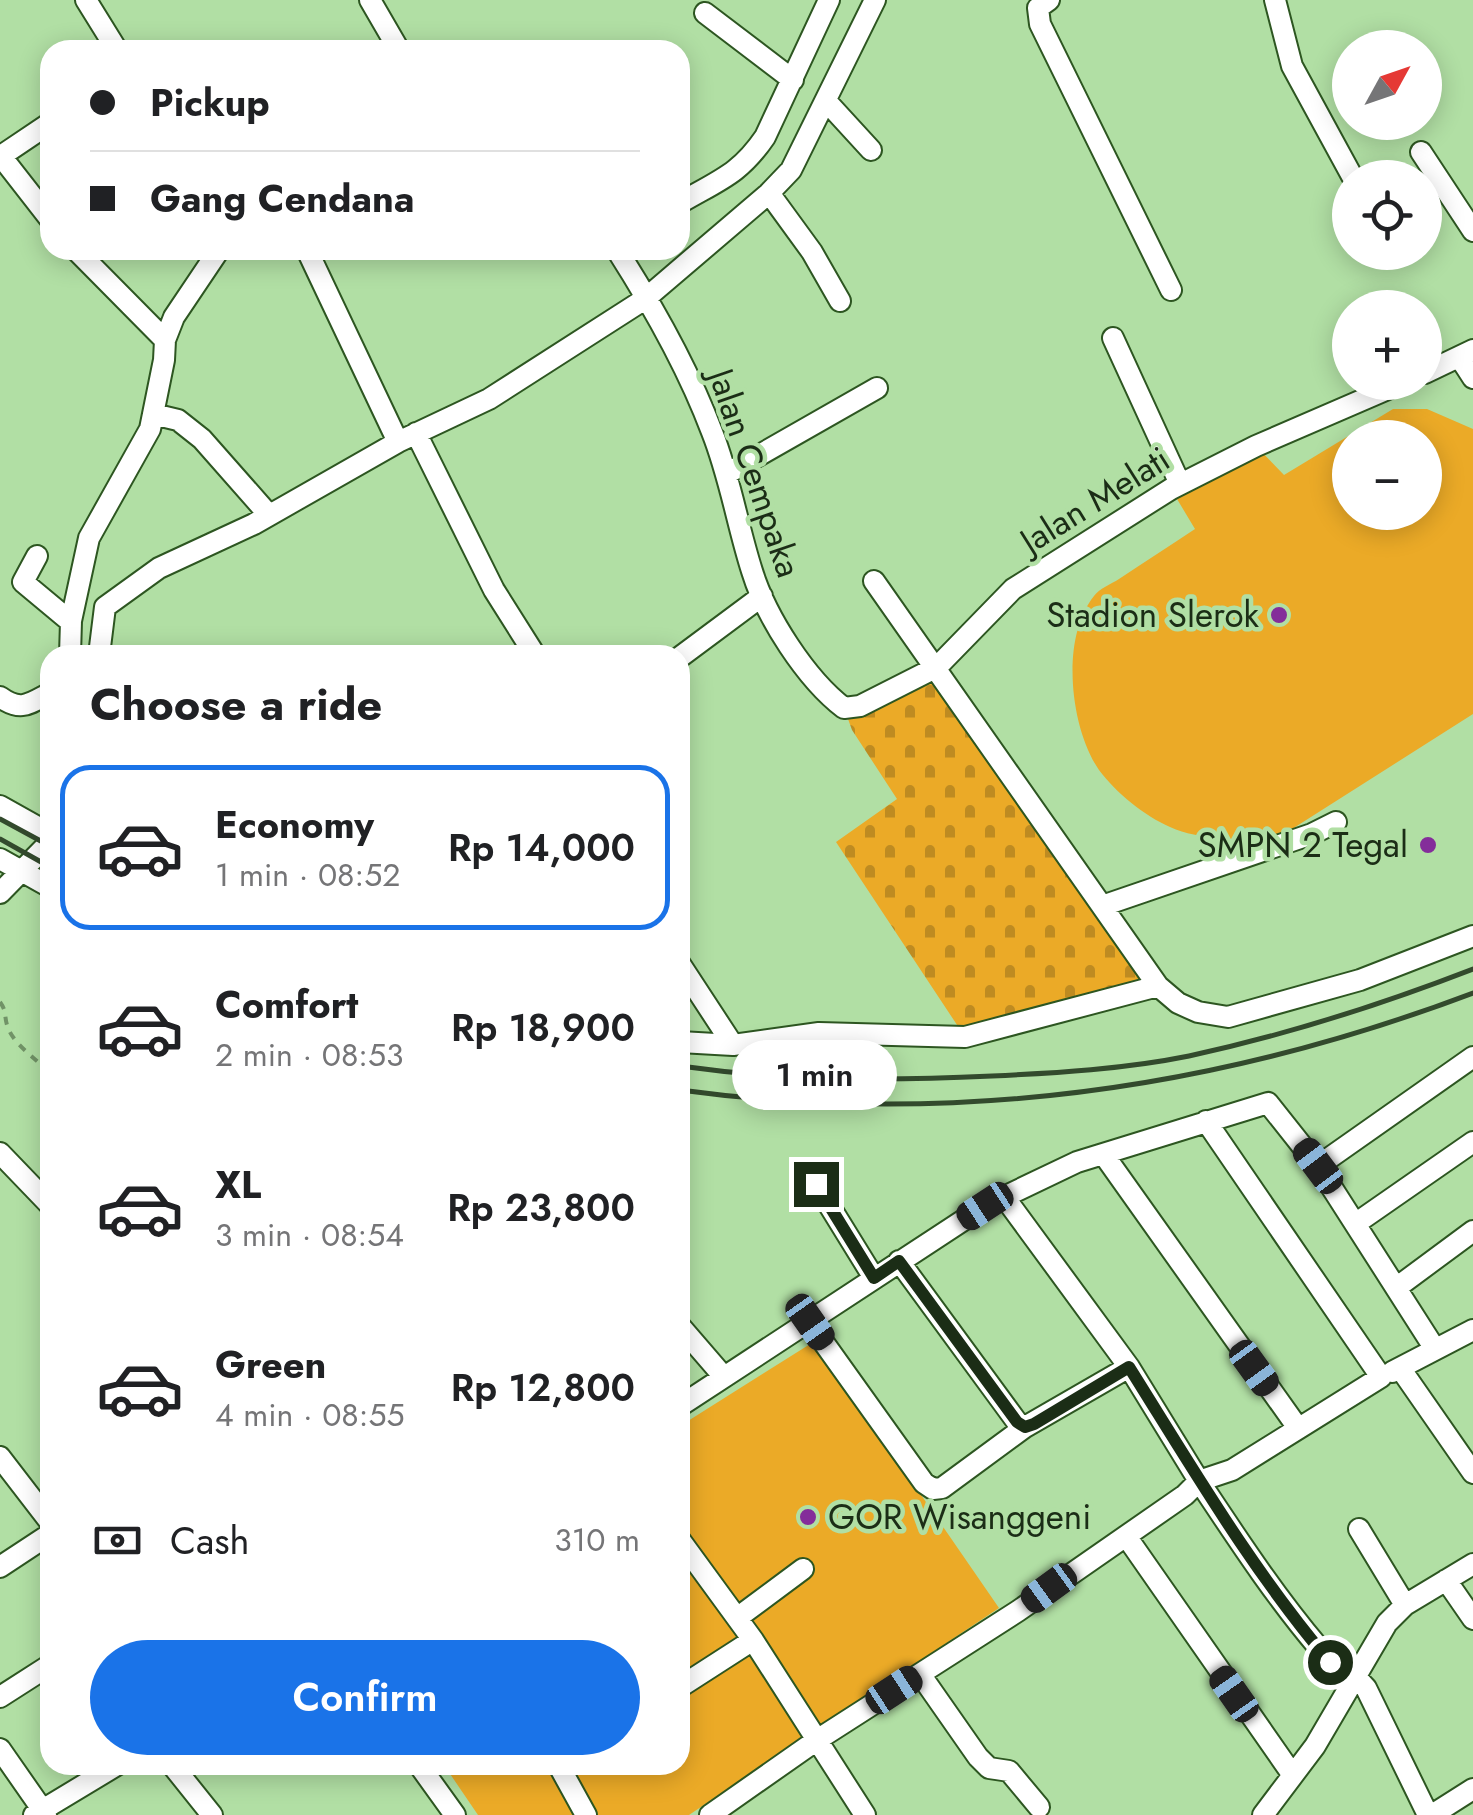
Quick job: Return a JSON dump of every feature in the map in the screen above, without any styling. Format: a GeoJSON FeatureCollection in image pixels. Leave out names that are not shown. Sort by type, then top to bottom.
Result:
{"type":"FeatureCollection","features":[{"type":"Feature","properties":{"kind":"street"},"geometry":{"type":"LineString","coordinates":[[86,0],[111,40]]}},
{"type":"Feature","properties":{"kind":"street"},"geometry":{"type":"LineString","coordinates":[[370,0],[393,40]]}},
{"type":"Feature","properties":{"kind":"street"},"geometry":{"type":"LineString","coordinates":[[690,197],[741,169],[765,137],[828,0]]}},
{"type":"Feature","properties":{"kind":"street"},"geometry":{"type":"LineString","coordinates":[[690,258],[770,194],[792,170],[875,0]]}},
{"type":"Feature","properties":{"kind":"street"},"geometry":{"type":"LineString","coordinates":[[1049,0],[1038,8],[1040,24],[1171,290]]}},
{"type":"Feature","properties":{"kind":"street"},"geometry":{"type":"LineString","coordinates":[[1275,0],[1292,66],[1343,160]]}},
{"type":"Feature","properties":{"kind":"street"},"geometry":{"type":"LineString","coordinates":[[705,13],[793,80]]}},
{"type":"Feature","properties":{"kind":"street"},"geometry":{"type":"LineString","coordinates":[[827,102],[872,150]]}},
{"type":"Feature","properties":{"kind":"street"},"geometry":{"type":"LineString","coordinates":[[40,129],[0,155],[40,206]]}},
{"type":"Feature","properties":{"kind":"street"},"geometry":{"type":"LineString","coordinates":[[1422,152],[1473,231]]}},
{"type":"Feature","properties":{"kind":"street"},"geometry":{"type":"LineString","coordinates":[[770,194],[812,252],[840,301]]}},
{"type":"Feature","properties":{"kind":"street"},"geometry":{"type":"LineString","coordinates":[[86,260],[165,340]]}},
{"type":"Feature","properties":{"kind":"street"},"geometry":{"type":"LineString","coordinates":[[71,622],[90,538],[150,429],[163,416],[165,340],[174,317],[212,260]]}},
{"type":"Feature","properties":{"kind":"street"},"geometry":{"type":"LineString","coordinates":[[312,260],[407,437],[529,645]]}},
{"type":"Feature","properties":{"kind":"street","name":"Jalan Cempaka"},"geometry":{"type":"LineString","coordinates":[[624,260],[688,374],[728,473],[762,596],[822,691],[844,708]]}},
{"type":"Feature","properties":{"kind":"street"},"geometry":{"type":"LineString","coordinates":[[87,645],[106,607],[159,568],[269,515],[407,437],[489,399],[644,295],[688,260]]}},
{"type":"Feature","properties":{"kind":"street"},"geometry":{"type":"LineString","coordinates":[[1113,338],[1180,484]]}},
{"type":"Feature","properties":{"kind":"street"},"geometry":{"type":"LineString","coordinates":[[1442,365],[1466,354],[1473,378]]}},
{"type":"Feature","properties":{"kind":"street"},"geometry":{"type":"LineString","coordinates":[[728,473],[877,388]]}},
{"type":"Feature","properties":{"kind":"street","name":"Jalan Melati"},"geometry":{"type":"LineString","coordinates":[[844,708],[860,706],[937,667],[1013,589],[1180,484],[1362,400]]}},
{"type":"Feature","properties":{"kind":"street"},"geometry":{"type":"LineString","coordinates":[[163,416],[240,479],[269,515]]}},
{"type":"Feature","properties":{"kind":"street"},"geometry":{"type":"LineString","coordinates":[[37,556],[23,582],[71,622],[83,645]]}},
{"type":"Feature","properties":{"kind":"street"},"geometry":{"type":"LineString","coordinates":[[874,581],[1158,986],[1188,1008],[1228,1017],[1360,980],[1473,936]]}},
{"type":"Feature","properties":{"kind":"street"},"geometry":{"type":"LineString","coordinates":[[690,650],[762,596]]}},
{"type":"Feature","properties":{"kind":"street"},"geometry":{"type":"LineString","coordinates":[[0,696],[13,706],[24,706],[40,698]]}},
{"type":"Feature","properties":{"kind":"street"},"geometry":{"type":"LineString","coordinates":[[0,806],[40,828]]}},
{"type":"Feature","properties":{"kind":"street"},"geometry":{"type":"LineString","coordinates":[[1102,906],[1312,834],[1336,822]]}},
{"type":"Feature","properties":{"kind":"street"},"geometry":{"type":"LineString","coordinates":[[0,892],[40,852]]}},
{"type":"Feature","properties":{"kind":"street"},"geometry":{"type":"LineString","coordinates":[[0,859],[40,881]]}},
{"type":"Feature","properties":{"kind":"street"},"geometry":{"type":"LineString","coordinates":[[690,979],[733,1045]]}},
{"type":"Feature","properties":{"kind":"street"},"geometry":{"type":"LineString","coordinates":[[690,1043],[733,1045],[820,1034],[965,1037],[1158,986]]}},
{"type":"Feature","properties":{"kind":"street"},"geometry":{"type":"LineString","coordinates":[[1318,1166],[1473,1057]]}},
{"type":"Feature","properties":{"kind":"street"},"geometry":{"type":"LineString","coordinates":[[690,1399],[985,1206],[1077,1162],[1268,1102],[1318,1166],[1435,1349]]}},
{"type":"Feature","properties":{"kind":"street"},"geometry":{"type":"LineString","coordinates":[[1206,1121],[1391,1373],[1473,1474]]}},
{"type":"Feature","properties":{"kind":"street"},"geometry":{"type":"LineString","coordinates":[[1355,1224],[1473,1142]]}},
{"type":"Feature","properties":{"kind":"street"},"geometry":{"type":"LineString","coordinates":[[0,1154],[40,1196]]}},
{"type":"Feature","properties":{"kind":"street"},"geometry":{"type":"LineString","coordinates":[[1104,1155],[1298,1428]]}},
{"type":"Feature","properties":{"kind":"street"},"geometry":{"type":"LineString","coordinates":[[816,1184],[874,1278]]}},
{"type":"Feature","properties":{"kind":"street"},"geometry":{"type":"LineString","coordinates":[[1005,1198],[1129,1367],[1282,1605],[1330,1662],[1355,1674],[1378,1707],[1430,1815],[1473,1789]]}},
{"type":"Feature","properties":{"kind":"street"},"geometry":{"type":"LineString","coordinates":[[1396,1288],[1473,1231]]}},
{"type":"Feature","properties":{"kind":"street"},"geometry":{"type":"LineString","coordinates":[[899,1261],[1017,1422],[1025,1427]]}},
{"type":"Feature","properties":{"kind":"street"},"geometry":{"type":"LineString","coordinates":[[810,1322],[932,1489],[942,1488],[1025,1427],[1129,1367]]}},
{"type":"Feature","properties":{"kind":"street"},"geometry":{"type":"LineString","coordinates":[[710,1815],[1126,1536],[1199,1481],[1232,1470],[1391,1373],[1473,1330]]}},
{"type":"Feature","properties":{"kind":"street"},"geometry":{"type":"LineString","coordinates":[[690,1337],[724,1376]]}},
{"type":"Feature","properties":{"kind":"street"},"geometry":{"type":"LineString","coordinates":[[0,1457],[40,1509]]}},
{"type":"Feature","properties":{"kind":"street"},"geometry":{"type":"LineString","coordinates":[[1359,1529],[1405,1605]]}},
{"type":"Feature","properties":{"kind":"street"},"geometry":{"type":"LineString","coordinates":[[1126,1536],[1292,1774]]}},
{"type":"Feature","properties":{"kind":"street"},"geometry":{"type":"LineString","coordinates":[[0,1567],[40,1541]]}},
{"type":"Feature","properties":{"kind":"street"},"geometry":{"type":"LineString","coordinates":[[690,1554],[753,1640],[864,1815]]}},
{"type":"Feature","properties":{"kind":"street"},"geometry":{"type":"LineString","coordinates":[[1262,1815],[1315,1746],[1387,1624],[1405,1605],[1473,1564]]}},
{"type":"Feature","properties":{"kind":"street"},"geometry":{"type":"LineString","coordinates":[[737,1618],[804,1570]]}},
{"type":"Feature","properties":{"kind":"street"},"geometry":{"type":"LineString","coordinates":[[1446,1580],[1473,1619]]}},
{"type":"Feature","properties":{"kind":"street"},"geometry":{"type":"LineString","coordinates":[[690,1681],[753,1640]]}},
{"type":"Feature","properties":{"kind":"street"},"geometry":{"type":"LineString","coordinates":[[0,1697],[40,1671]]}},
{"type":"Feature","properties":{"kind":"street"},"geometry":{"type":"LineString","coordinates":[[920,1674],[978,1757],[988,1768],[1009,1772],[1039,1807]]}},
{"type":"Feature","properties":{"kind":"street"},"geometry":{"type":"LineString","coordinates":[[0,1750],[41,1813],[100,1775]]}},
{"type":"Feature","properties":{"kind":"street"},"geometry":{"type":"LineString","coordinates":[[180,1775],[212,1815]]}},
{"type":"Feature","properties":{"kind":"street"},"geometry":{"type":"LineString","coordinates":[[427,1775],[455,1815]]}},
{"type":"Feature","properties":{"kind":"street"},"geometry":{"type":"LineString","coordinates":[[564,1775],[586,1815]]}},
{"type":"Feature","properties":{"kind":"path"},"geometry":{"type":"LineString","coordinates":[[0,1002],[7,1012],[7,1025],[40,1065]]}},
{"type":"Feature","properties":{"kind":"green space","name":"Stadion Slerok"},"geometry":{"type":"Polygon","coordinates":[[[1393,409],[1427,409],[1473,429],[1473,714],[1267,845],[1206,837],[1170,827],[1122,795],[1099,770],[1089,752],[1081,731],[1073,683],[1076,635],[1096,593],[1195,529],[1171,489],[1256,446],[1284,475],[1332,446],[1332,530],[1442,530],[1442,420],[1375,420],[1393,409]]]}},
{"type":"Feature","properties":{"kind":"green space"},"geometry":{"type":"Polygon","coordinates":[[[937,667],[1158,986],[965,1037],[836,842],[897,799],[852,730],[844,708],[937,667]]]}},
{"type":"Feature","properties":{"kind":"green space","name":"GOR Wisanggeni"},"geometry":{"type":"Polygon","coordinates":[[[815,1341],[999,1608],[689,1815],[478,1815],[451,1775],[690,1775],[690,1420],[815,1341]]]}},
{"type":"Feature","properties":{"kind":"railway"},"geometry":{"type":"LineString","coordinates":[[0,819],[40,841]]}},
{"type":"Feature","properties":{"kind":"railway"},"geometry":{"type":"LineString","coordinates":[[0,839],[40,861]]}},
{"type":"Feature","properties":{"kind":"railway"},"geometry":{"type":"LineString","coordinates":[[690,1067],[758,1075],[874,1079],[1017,1075],[1116,1067],[1189,1056],[1261,1039],[1368,1007],[1473,969]]}},
{"type":"Feature","properties":{"kind":"railway"},"geometry":{"type":"LineString","coordinates":[[690,1091],[883,1104],[1083,1092],[1182,1076],[1279,1054],[1377,1027],[1473,993]]}},
{"type":"Feature","properties":{"kind":"place","name":"Stadion Slerok"},"geometry":{"type":"Point","coordinates":[1279,615]}},
{"type":"Feature","properties":{"kind":"place","name":"SMPN 2 Tegal"},"geometry":{"type":"Point","coordinates":[1428,845]}},
{"type":"Feature","properties":{"kind":"place","name":"GOR Wisanggeni"},"geometry":{"type":"Point","coordinates":[808,1517]}},
{"type":"Feature","properties":{"kind":"route"},"geometry":{"type":"LineString","coordinates":[[816,1184],[874,1278],[899,1261],[1017,1422],[1025,1427],[1129,1367],[1282,1605],[1330,1662]]}}]}
